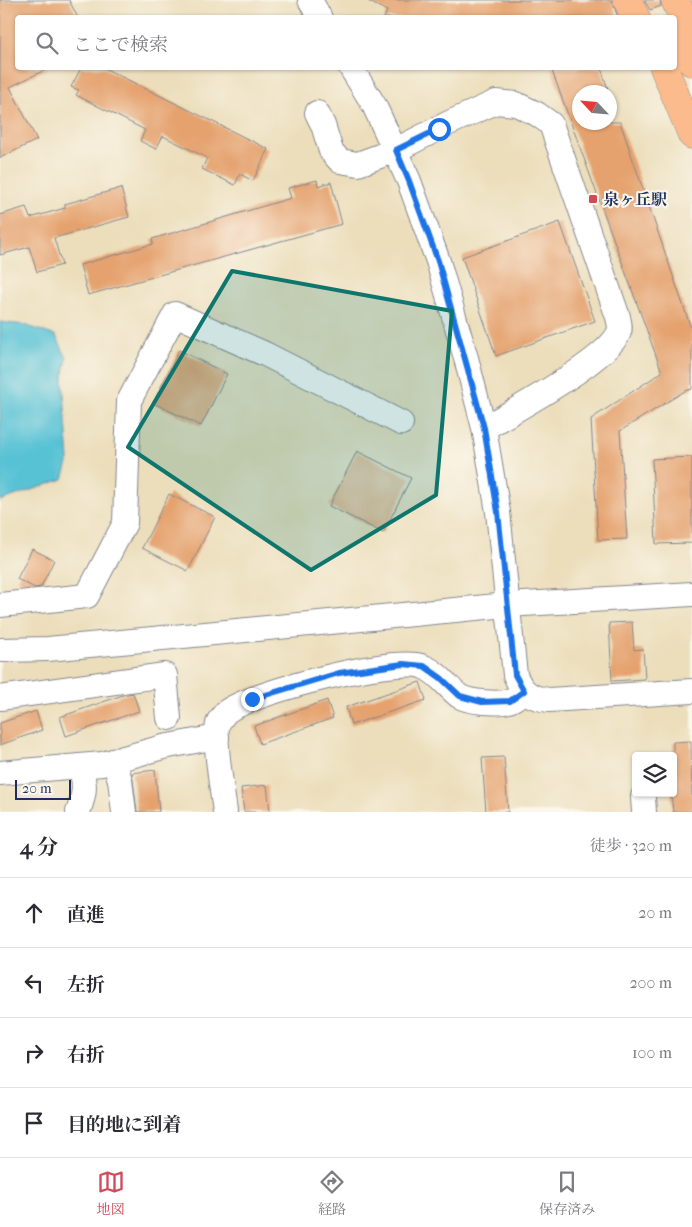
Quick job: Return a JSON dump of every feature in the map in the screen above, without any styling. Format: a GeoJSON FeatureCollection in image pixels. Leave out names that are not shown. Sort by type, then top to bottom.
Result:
{"type":"FeatureCollection","features":[{"type":"Feature","properties":{"kind":"main road"},"geometry":{"type":"LineString","coordinates":[[626,0],[634,15]]}},
{"type":"Feature","properties":{"kind":"main road"},"geometry":{"type":"LineString","coordinates":[[655,0],[664,15]]}},
{"type":"Feature","properties":{"kind":"main road"},"geometry":{"type":"LineString","coordinates":[[676,0],[692,38]]}},
{"type":"Feature","properties":{"kind":"main road"},"geometry":{"type":"LineString","coordinates":[[677,37],[692,62]]}},
{"type":"Feature","properties":{"kind":"main road"},"geometry":{"type":"LineString","coordinates":[[665,70],[692,135]]}},
{"type":"Feature","properties":{"kind":"street"},"geometry":{"type":"LineString","coordinates":[[310,0],[318,15]]}},
{"type":"Feature","properties":{"kind":"street"},"geometry":{"type":"LineString","coordinates":[[352,70],[374,105],[409,181],[438,261],[484,428],[498,512],[515,675],[524,691],[539,699],[549,700],[692,691]]}},
{"type":"Feature","properties":{"kind":"street"},"geometry":{"type":"LineString","coordinates":[[317,113],[323,124],[331,152],[340,161],[358,164],[396,150],[496,102],[516,104],[537,114],[551,124],[618,317],[620,330],[612,344],[593,360],[484,428]]}},
{"type":"Feature","properties":{"kind":"street"},"geometry":{"type":"LineString","coordinates":[[0,605],[87,596],[125,523],[129,400],[176,314],[265,354],[401,423]]}},
{"type":"Feature","properties":{"kind":"street"},"geometry":{"type":"LineString","coordinates":[[0,650],[48,649],[507,605],[692,594]]}},
{"type":"Feature","properties":{"kind":"street"},"geometry":{"type":"LineString","coordinates":[[225,812],[217,749],[218,723],[226,712],[252,699],[339,673],[403,664],[424,666],[441,678],[460,696],[482,702],[510,701],[524,691]]}},
{"type":"Feature","properties":{"kind":"street"},"geometry":{"type":"LineString","coordinates":[[0,698],[165,675],[169,718]]}},
{"type":"Feature","properties":{"kind":"street"},"geometry":{"type":"LineString","coordinates":[[0,773],[102,764],[163,747],[218,737]]}},
{"type":"Feature","properties":{"kind":"street"},"geometry":{"type":"LineString","coordinates":[[114,760],[120,780],[124,812]]}},
{"type":"Feature","properties":{"kind":"street"},"geometry":{"type":"LineString","coordinates":[[78,812],[85,795],[85,781],[80,766]]}},
{"type":"Feature","properties":{"kind":"highlighted area"},"geometry":{"type":"Polygon","coordinates":[[[232,271],[452,311],[436,495],[311,570],[128,447],[232,271]]]}},
{"type":"Feature","properties":{"kind":"water"},"geometry":{"type":"Polygon","coordinates":[[[0,322],[25,325],[56,336],[67,358],[63,379],[69,460],[63,479],[0,501],[0,322]]]}},
{"type":"Feature","properties":{"kind":"building"},"geometry":{"type":"Polygon","coordinates":[[[0,0],[69,0],[76,15],[15,15],[15,70],[45,70],[10,87],[37,140],[0,158],[0,0]]]}},
{"type":"Feature","properties":{"kind":"building"},"geometry":{"type":"Polygon","coordinates":[[[366,0],[612,0],[617,15],[385,15],[387,11],[366,0]]]}},
{"type":"Feature","properties":{"kind":"building"},"geometry":{"type":"Polygon","coordinates":[[[644,0],[660,0],[661,6],[650,10],[644,0]]]}},
{"type":"Feature","properties":{"kind":"building"},"geometry":{"type":"Polygon","coordinates":[[[80,70],[108,70],[268,149],[253,181],[240,174],[235,185],[202,169],[207,158],[163,136],[156,149],[140,141],[145,130],[76,95],[79,90],[71,87],[80,70]]]}},
{"type":"Feature","properties":{"kind":"building"},"geometry":{"type":"Polygon","coordinates":[[[552,70],[602,70],[607,85],[572,85],[572,126],[552,70]]]}},
{"type":"Feature","properties":{"kind":"building"},"geometry":{"type":"Polygon","coordinates":[[[617,122],[620,122],[692,331],[692,389],[685,391],[620,431],[627,539],[598,540],[591,419],[662,372],[574,130],[617,130],[617,122]]]}},
{"type":"Feature","properties":{"kind":"building"},"geometry":{"type":"Polygon","coordinates":[[[317,180],[318,186],[331,182],[342,224],[88,295],[80,265],[153,244],[152,239],[291,198],[288,188],[317,180]]]}},
{"type":"Feature","properties":{"kind":"building"},"geometry":{"type":"Polygon","coordinates":[[[121,188],[129,217],[54,238],[62,265],[37,272],[29,247],[0,255],[0,215],[26,207],[30,218],[65,208],[65,204],[121,188]]]}},
{"type":"Feature","properties":{"kind":"building"},"geometry":{"type":"Polygon","coordinates":[[[560,222],[595,321],[496,356],[462,257],[560,222]]]}},
{"type":"Feature","properties":{"kind":"building"},"geometry":{"type":"Polygon","coordinates":[[[179,350],[227,374],[201,426],[153,403],[179,350]]]}},
{"type":"Feature","properties":{"kind":"building"},"geometry":{"type":"Polygon","coordinates":[[[357,451],[411,478],[383,533],[329,506],[357,451]]]}},
{"type":"Feature","properties":{"kind":"building"},"geometry":{"type":"Polygon","coordinates":[[[692,457],[692,543],[656,544],[652,459],[692,457]]]}},
{"type":"Feature","properties":{"kind":"building"},"geometry":{"type":"Polygon","coordinates":[[[169,494],[215,517],[188,571],[142,548],[169,494]]]}},
{"type":"Feature","properties":{"kind":"building"},"geometry":{"type":"Polygon","coordinates":[[[32,549],[54,560],[41,587],[35,588],[17,579],[32,549]]]}},
{"type":"Feature","properties":{"kind":"building"},"geometry":{"type":"Polygon","coordinates":[[[632,622],[634,650],[643,649],[645,679],[612,681],[609,623],[632,622]]]}},
{"type":"Feature","properties":{"kind":"building"},"geometry":{"type":"Polygon","coordinates":[[[420,682],[426,700],[351,725],[346,707],[420,682]]]}},
{"type":"Feature","properties":{"kind":"building"},"geometry":{"type":"Polygon","coordinates":[[[133,693],[139,711],[66,736],[60,717],[133,693]]]}},
{"type":"Feature","properties":{"kind":"building"},"geometry":{"type":"Polygon","coordinates":[[[327,700],[333,718],[260,744],[254,726],[327,700]]]}},
{"type":"Feature","properties":{"kind":"building"},"geometry":{"type":"Polygon","coordinates":[[[36,711],[42,730],[0,745],[0,723],[36,711]]]}},
{"type":"Feature","properties":{"kind":"building"},"geometry":{"type":"Polygon","coordinates":[[[691,741],[692,812],[673,812],[671,797],[677,797],[677,752],[673,752],[673,742],[691,741]]]}},
{"type":"Feature","properties":{"kind":"building"},"geometry":{"type":"Polygon","coordinates":[[[504,757],[508,812],[486,812],[482,758],[504,757]]]}},
{"type":"Feature","properties":{"kind":"building"},"geometry":{"type":"Polygon","coordinates":[[[155,770],[159,812],[137,812],[132,773],[155,770]]]}},
{"type":"Feature","properties":{"kind":"building"},"geometry":{"type":"Polygon","coordinates":[[[267,785],[270,812],[244,812],[241,788],[267,785]]]}},
{"type":"Feature","properties":{"kind":"place","name":"泉ヶ丘駅"},"geometry":{"type":"Point","coordinates":[593,199]}},
{"type":"Feature","properties":{"kind":"route"},"geometry":{"type":"LineString","coordinates":[[252,699],[339,673],[403,664],[424,666],[441,678],[460,696],[482,702],[510,701],[524,691],[515,675],[498,512],[484,428],[438,261],[396,150],[439,129]]}}]}
